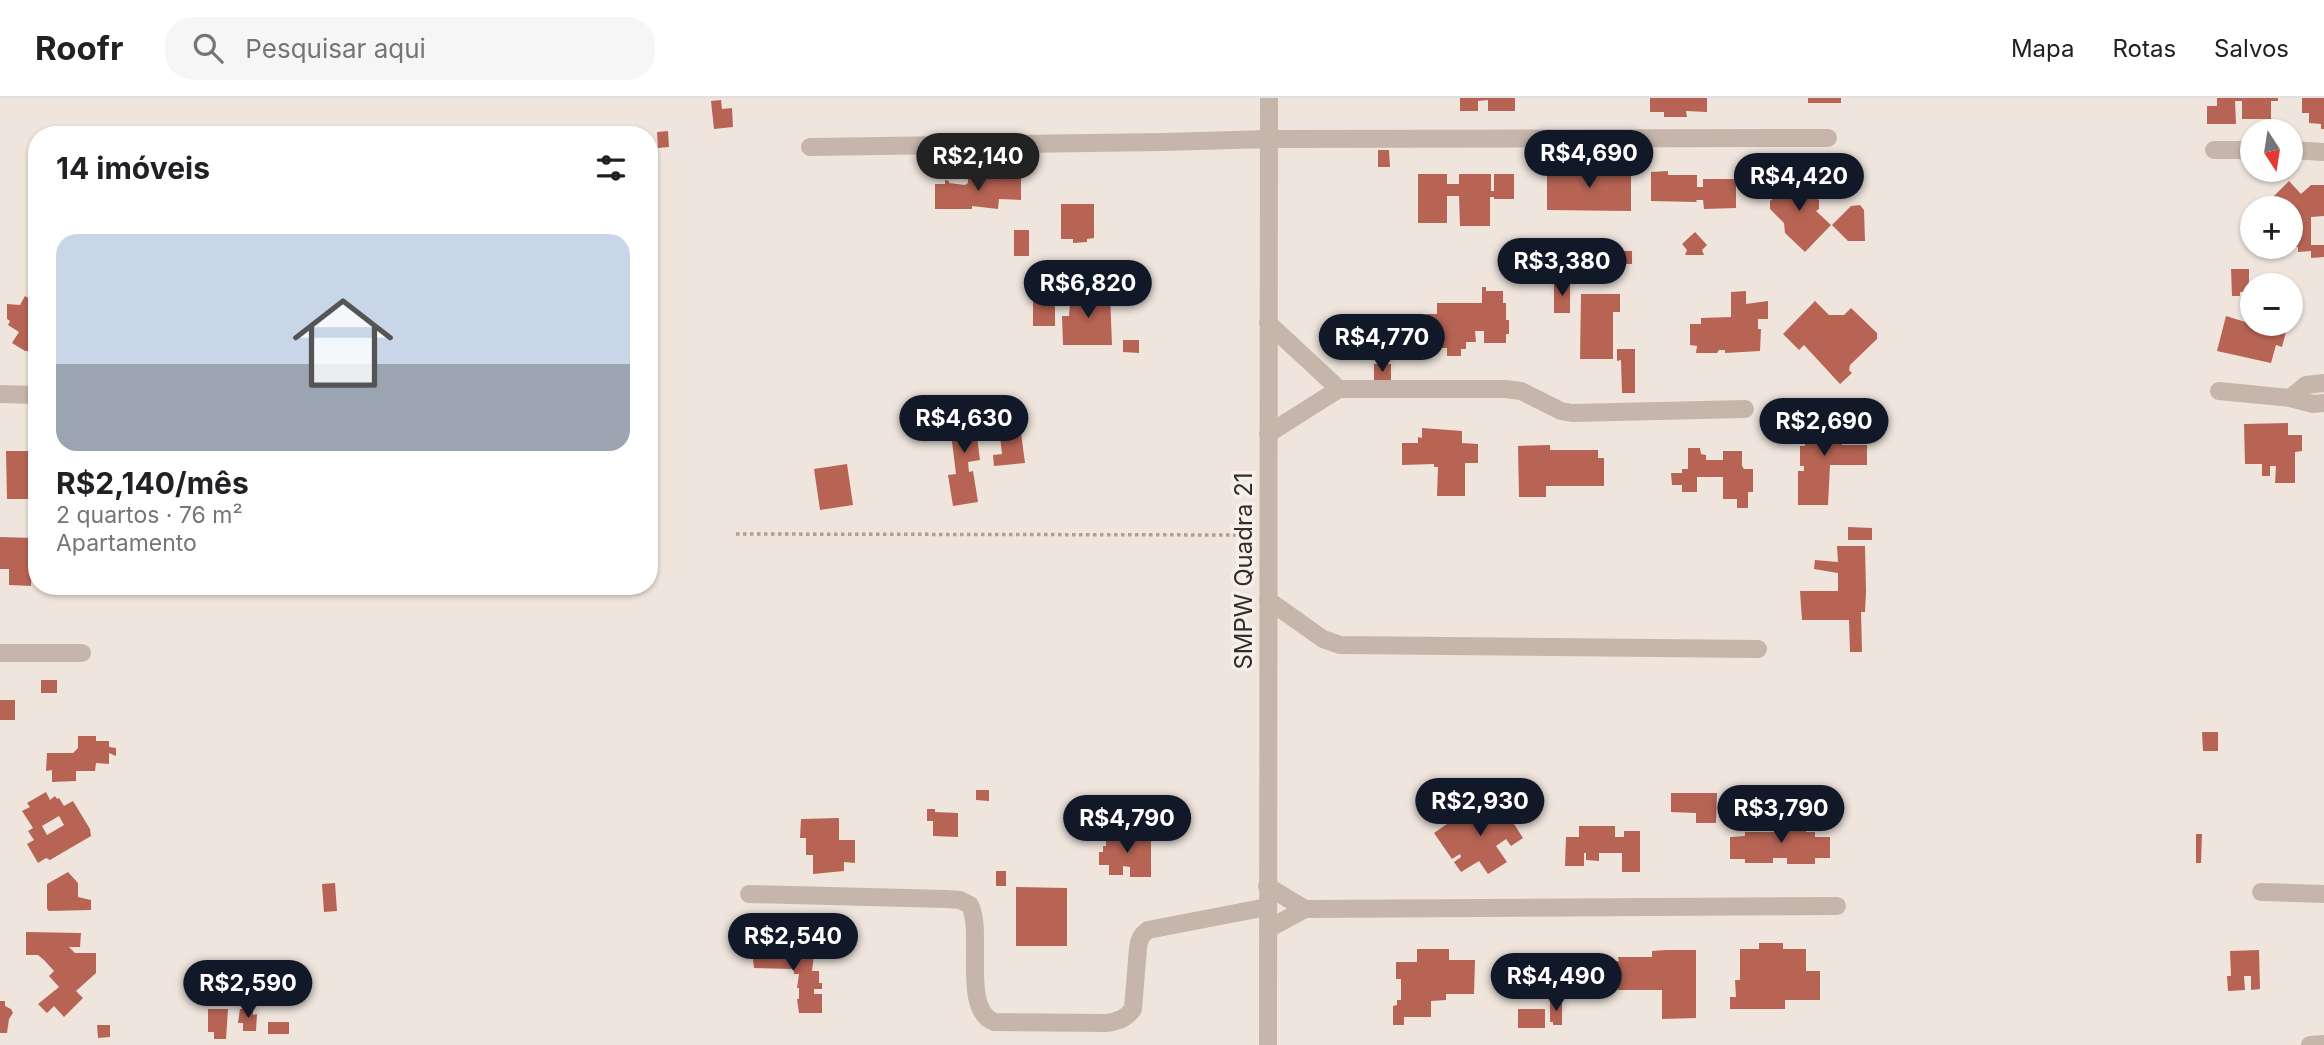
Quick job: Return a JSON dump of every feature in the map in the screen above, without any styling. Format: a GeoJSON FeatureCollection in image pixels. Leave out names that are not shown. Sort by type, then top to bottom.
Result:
{"type":"FeatureCollection","features":[{"type":"Feature","properties":{"kind":"street","name":"SMPW Quadra 21"},"geometry":{"type":"LineString","coordinates":[[1268,1045],[1269,98]]}},
{"type":"Feature","properties":{"kind":"street"},"geometry":{"type":"LineString","coordinates":[[810,148],[1269,139],[1828,138]]}},
{"type":"Feature","properties":{"kind":"street"},"geometry":{"type":"LineString","coordinates":[[2214,150],[2240,150]]}},
{"type":"Feature","properties":{"kind":"street"},"geometry":{"type":"LineString","coordinates":[[2303,151],[2324,152]]}},
{"type":"Feature","properties":{"kind":"street"},"geometry":{"type":"LineString","coordinates":[[1268,323],[1339,389]]}},
{"type":"Feature","properties":{"kind":"street"},"geometry":{"type":"LineString","coordinates":[[2290,398],[2306,384],[2324,383]]}},
{"type":"Feature","properties":{"kind":"street"},"geometry":{"type":"LineString","coordinates":[[1268,434],[1339,389],[1505,389],[1521,391],[1561,411],[1572,412],[1745,410]]}},
{"type":"Feature","properties":{"kind":"street"},"geometry":{"type":"LineString","coordinates":[[2219,391],[2290,398],[2313,404],[2324,403]]}},
{"type":"Feature","properties":{"kind":"street"},"geometry":{"type":"LineString","coordinates":[[0,394],[28,395]]}},
{"type":"Feature","properties":{"kind":"street"},"geometry":{"type":"LineString","coordinates":[[1268,600],[1323,639],[1340,645],[1758,649]]}},
{"type":"Feature","properties":{"kind":"street"},"geometry":{"type":"LineString","coordinates":[[0,653],[82,653]]}},
{"type":"Feature","properties":{"kind":"street"},"geometry":{"type":"LineString","coordinates":[[1267,886],[1305,908]]}},
{"type":"Feature","properties":{"kind":"street"},"geometry":{"type":"LineString","coordinates":[[2261,892],[2324,894]]}},
{"type":"Feature","properties":{"kind":"street"},"geometry":{"type":"LineString","coordinates":[[748,894],[946,899],[960,900],[970,905],[975,923],[976,994],[983,1015],[994,1022],[1107,1023],[1121,1020],[1133,1009],[1138,948],[1144,933],[1148,930],[1268,907]]}},
{"type":"Feature","properties":{"kind":"street"},"geometry":{"type":"LineString","coordinates":[[1268,929],[1305,908],[1837,906]]}},
{"type":"Feature","properties":{"kind":"street"},"geometry":{"type":"LineString","coordinates":[[2310,1045],[2324,1044]]}},
{"type":"Feature","properties":{"kind":"path"},"geometry":{"type":"LineString","coordinates":[[736,534],[1268,534]]}},
{"type":"Feature","properties":{"kind":"building"},"geometry":{"type":"Polygon","coordinates":[[[1460,98],[1515,98],[1515,111],[1488,111],[1488,100],[1478,101],[1478,111],[1460,111],[1460,98]]]}},
{"type":"Feature","properties":{"kind":"building"},"geometry":{"type":"Polygon","coordinates":[[[1650,98],[1707,98],[1707,112],[1686,111],[1687,117],[1664,117],[1664,112],[1650,112],[1650,98]]]}},
{"type":"Feature","properties":{"kind":"building"},"geometry":{"type":"Polygon","coordinates":[[[1808,98],[1841,98],[1841,103],[1808,103],[1808,98]]]}},
{"type":"Feature","properties":{"kind":"building"},"geometry":{"type":"Polygon","coordinates":[[[2217,98],[2278,98],[2278,101],[2271,101],[2271,119],[2242,119],[2242,101],[2235,101],[2236,124],[2207,124],[2207,106],[2217,106],[2217,98]]]}},
{"type":"Feature","properties":{"kind":"building"},"geometry":{"type":"Polygon","coordinates":[[[2302,98],[2324,98],[2324,129],[2321,129],[2321,124],[2309,123],[2309,113],[2302,113],[2302,98]]]}},
{"type":"Feature","properties":{"kind":"building"},"geometry":{"type":"Polygon","coordinates":[[[721,100],[722,109],[732,108],[733,127],[714,129],[711,101],[721,100]]]}},
{"type":"Feature","properties":{"kind":"building"},"geometry":{"type":"Polygon","coordinates":[[[668,131],[669,147],[658,148],[658,132],[668,131]]]}},
{"type":"Feature","properties":{"kind":"building"},"geometry":{"type":"Polygon","coordinates":[[[1378,150],[1389,150],[1390,167],[1378,167],[1378,150]]]}},
{"type":"Feature","properties":{"kind":"building"},"geometry":{"type":"Polygon","coordinates":[[[1547,170],[1631,170],[1631,211],[1547,210],[1547,170]]]}},
{"type":"Feature","properties":{"kind":"building"},"geometry":{"type":"Polygon","coordinates":[[[1668,171],[1668,175],[1697,175],[1697,187],[1703,187],[1703,179],[1736,179],[1736,208],[1704,209],[1703,200],[1651,201],[1651,172],[1668,171]]]}},
{"type":"Feature","properties":{"kind":"building"},"geometry":{"type":"Polygon","coordinates":[[[989,173],[997,173],[997,177],[1021,177],[1021,200],[999,199],[998,209],[972,206],[972,209],[935,209],[935,184],[945,184],[945,180],[965,185],[968,179],[989,179],[989,173]]]}},
{"type":"Feature","properties":{"kind":"building"},"geometry":{"type":"Polygon","coordinates":[[[1418,174],[1447,174],[1447,184],[1459,184],[1459,174],[1491,174],[1491,191],[1494,191],[1494,174],[1514,174],[1514,199],[1490,197],[1490,226],[1460,226],[1459,196],[1447,196],[1447,223],[1418,223],[1418,174]]]}},
{"type":"Feature","properties":{"kind":"building"},"geometry":{"type":"Polygon","coordinates":[[[1791,182],[1815,185],[1815,197],[1819,200],[1819,209],[1816,211],[1831,225],[1805,252],[1785,233],[1784,223],[1770,209],[1770,201],[1774,198],[1773,185],[1787,185],[1791,182]]]}},
{"type":"Feature","properties":{"kind":"building"},"geometry":{"type":"Polygon","coordinates":[[[2288,182],[2301,194],[2311,185],[2324,185],[2324,216],[2311,217],[2311,245],[2324,245],[2324,257],[2311,258],[2311,251],[2303,252],[2303,196],[2274,196],[2288,182]]]}},
{"type":"Feature","properties":{"kind":"building"},"geometry":{"type":"Polygon","coordinates":[[[1061,204],[1094,204],[1094,238],[1087,239],[1087,242],[1073,243],[1073,239],[1061,239],[1061,204]]]}},
{"type":"Feature","properties":{"kind":"building"},"geometry":{"type":"Polygon","coordinates":[[[1860,205],[1864,210],[1865,241],[1848,241],[1832,225],[1851,206],[1860,205]]]}},
{"type":"Feature","properties":{"kind":"building"},"geometry":{"type":"Polygon","coordinates":[[[1014,230],[1029,230],[1029,256],[1014,256],[1014,230]]]}},
{"type":"Feature","properties":{"kind":"building"},"geometry":{"type":"Polygon","coordinates":[[[1695,232],[1707,245],[1702,250],[1704,255],[1685,255],[1687,250],[1682,244],[1695,232]]]}},
{"type":"Feature","properties":{"kind":"building"},"geometry":{"type":"Polygon","coordinates":[[[1613,251],[1632,251],[1632,264],[1614,264],[1613,251]]]}},
{"type":"Feature","properties":{"kind":"building"},"geometry":{"type":"Polygon","coordinates":[[[2231,269],[2249,269],[2249,273],[2240,273],[2240,296],[2232,296],[2231,269]]]}},
{"type":"Feature","properties":{"kind":"building"},"geometry":{"type":"Polygon","coordinates":[[[1554,282],[1570,282],[1570,313],[1554,313],[1554,282]]]}},
{"type":"Feature","properties":{"kind":"building"},"geometry":{"type":"Polygon","coordinates":[[[1482,287],[1486,287],[1486,291],[1503,291],[1506,320],[1509,320],[1506,343],[1484,343],[1484,331],[1475,331],[1476,342],[1466,342],[1466,349],[1461,349],[1461,356],[1447,356],[1447,348],[1426,348],[1427,314],[1437,314],[1437,303],[1482,303],[1482,287]]]}},
{"type":"Feature","properties":{"kind":"building"},"geometry":{"type":"Polygon","coordinates":[[[1746,291],[1746,304],[1768,301],[1768,319],[1758,319],[1758,329],[1761,329],[1760,351],[1725,353],[1725,350],[1719,350],[1717,353],[1696,353],[1697,346],[1690,345],[1690,324],[1701,324],[1701,318],[1731,317],[1731,292],[1746,291]]]}},
{"type":"Feature","properties":{"kind":"building"},"geometry":{"type":"Polygon","coordinates":[[[1110,294],[1112,345],[1063,345],[1062,316],[1069,316],[1070,303],[1065,303],[1064,295],[1110,294]]]}},
{"type":"Feature","properties":{"kind":"building"},"geometry":{"type":"Polygon","coordinates":[[[1581,294],[1620,294],[1620,312],[1613,312],[1613,359],[1580,359],[1581,294]]]}},
{"type":"Feature","properties":{"kind":"building"},"geometry":{"type":"Polygon","coordinates":[[[25,296],[28,298],[28,351],[12,343],[19,332],[8,325],[10,321],[7,319],[7,304],[20,305],[25,296]]]}},
{"type":"Feature","properties":{"kind":"building"},"geometry":{"type":"Polygon","coordinates":[[[1033,296],[1055,296],[1055,326],[1033,326],[1033,296]]]}},
{"type":"Feature","properties":{"kind":"building"},"geometry":{"type":"Polygon","coordinates":[[[1815,301],[1829,315],[1844,315],[1851,308],[1877,333],[1877,339],[1850,365],[1849,370],[1852,373],[1840,384],[1804,345],[1799,350],[1783,334],[1815,301]]]}},
{"type":"Feature","properties":{"kind":"building"},"geometry":{"type":"Polygon","coordinates":[[[2226,316],[2240,320],[2240,336],[2285,336],[2282,347],[2276,345],[2271,363],[2217,351],[2226,316]]]}},
{"type":"Feature","properties":{"kind":"building"},"geometry":{"type":"Polygon","coordinates":[[[1123,340],[1139,340],[1139,353],[1123,352],[1123,340]]]}},
{"type":"Feature","properties":{"kind":"building"},"geometry":{"type":"Polygon","coordinates":[[[1617,349],[1635,349],[1635,393],[1622,393],[1621,360],[1617,361],[1617,349]]]}},
{"type":"Feature","properties":{"kind":"building"},"geometry":{"type":"Polygon","coordinates":[[[1374,364],[1391,364],[1391,383],[1374,383],[1374,364]]]}},
{"type":"Feature","properties":{"kind":"building"},"geometry":{"type":"Polygon","coordinates":[[[973,405],[980,460],[968,462],[969,472],[973,471],[978,502],[953,506],[948,475],[956,474],[948,409],[973,405]]]}},
{"type":"Feature","properties":{"kind":"building"},"geometry":{"type":"Polygon","coordinates":[[[1805,417],[1842,417],[1842,445],[1867,445],[1867,465],[1830,465],[1828,505],[1798,505],[1798,471],[1804,471],[1804,466],[1800,466],[1800,446],[1805,446],[1805,417]]]}},
{"type":"Feature","properties":{"kind":"building"},"geometry":{"type":"Polygon","coordinates":[[[2288,423],[2288,435],[2302,435],[2302,451],[2295,452],[2295,483],[2275,483],[2276,466],[2270,466],[2270,476],[2262,476],[2262,464],[2245,464],[2244,424],[2288,423]]]}},
{"type":"Feature","properties":{"kind":"building"},"geometry":{"type":"Polygon","coordinates":[[[1422,428],[1462,431],[1462,443],[1478,444],[1478,463],[1465,463],[1465,496],[1437,496],[1438,467],[1434,467],[1434,464],[1402,465],[1402,443],[1418,443],[1418,437],[1422,438],[1422,428]]]}},
{"type":"Feature","properties":{"kind":"building"},"geometry":{"type":"Polygon","coordinates":[[[1021,433],[1025,463],[994,466],[993,455],[1002,454],[1000,436],[1021,433]]]}},
{"type":"Feature","properties":{"kind":"building"},"geometry":{"type":"Polygon","coordinates":[[[1550,445],[1550,450],[1598,450],[1598,458],[1604,458],[1604,486],[1546,486],[1546,497],[1519,497],[1518,446],[1550,445]]]}},
{"type":"Feature","properties":{"kind":"building"},"geometry":{"type":"Polygon","coordinates":[[[1688,448],[1700,448],[1701,454],[1706,455],[1706,460],[1723,460],[1723,451],[1742,451],[1742,466],[1744,469],[1753,469],[1753,492],[1748,492],[1748,508],[1737,508],[1737,499],[1723,499],[1723,477],[1697,477],[1697,492],[1682,492],[1682,485],[1672,485],[1671,473],[1682,473],[1682,469],[1688,469],[1688,448]]]}},
{"type":"Feature","properties":{"kind":"building"},"geometry":{"type":"Polygon","coordinates":[[[6,451],[28,451],[28,499],[7,499],[6,451]]]}},
{"type":"Feature","properties":{"kind":"building"},"geometry":{"type":"Polygon","coordinates":[[[847,464],[853,505],[820,510],[814,469],[847,464]]]}},
{"type":"Feature","properties":{"kind":"building"},"geometry":{"type":"Polygon","coordinates":[[[1848,527],[1872,528],[1872,540],[1848,540],[1848,527]]]}},
{"type":"Feature","properties":{"kind":"building"},"geometry":{"type":"Polygon","coordinates":[[[0,537],[28,538],[28,586],[9,585],[9,569],[0,569],[0,537]]]}},
{"type":"Feature","properties":{"kind":"building"},"geometry":{"type":"Polygon","coordinates":[[[1837,546],[1865,546],[1866,592],[1865,612],[1861,612],[1862,652],[1850,652],[1849,620],[1802,620],[1800,591],[1838,591],[1838,573],[1814,569],[1815,560],[1838,562],[1837,546]]]}},
{"type":"Feature","properties":{"kind":"building"},"geometry":{"type":"Polygon","coordinates":[[[41,680],[57,680],[57,693],[41,693],[41,680]]]}},
{"type":"Feature","properties":{"kind":"building"},"geometry":{"type":"Polygon","coordinates":[[[0,700],[15,700],[15,720],[0,720],[0,700]]]}},
{"type":"Feature","properties":{"kind":"building"},"geometry":{"type":"Polygon","coordinates":[[[2202,732],[2218,732],[2218,751],[2203,751],[2202,732]]]}},
{"type":"Feature","properties":{"kind":"building"},"geometry":{"type":"Polygon","coordinates":[[[78,736],[96,736],[96,741],[109,741],[109,747],[116,748],[116,756],[109,753],[109,764],[96,763],[95,771],[76,771],[76,781],[52,782],[52,770],[46,771],[47,753],[73,753],[78,748],[78,736]]]}},
{"type":"Feature","properties":{"kind":"building"},"geometry":{"type":"Polygon","coordinates":[[[976,790],[989,790],[989,801],[976,800],[976,790]]]}},
{"type":"Feature","properties":{"kind":"building"},"geometry":{"type":"Polygon","coordinates":[[[1788,791],[1806,792],[1806,809],[1788,808],[1788,791]]]}},
{"type":"Feature","properties":{"kind":"building"},"geometry":{"type":"Polygon","coordinates":[[[46,792],[50,800],[55,796],[64,806],[73,801],[90,829],[91,836],[50,860],[46,858],[38,863],[27,844],[34,840],[28,831],[33,828],[22,811],[30,807],[27,803],[46,792]],[[59,816],[42,826],[47,835],[64,825],[59,816]]]}},
{"type":"Feature","properties":{"kind":"building"},"geometry":{"type":"Polygon","coordinates":[[[1767,792],[1767,809],[1750,809],[1750,793],[1767,792]]]}},
{"type":"Feature","properties":{"kind":"building"},"geometry":{"type":"Polygon","coordinates":[[[1671,793],[1717,793],[1716,823],[1696,823],[1696,813],[1671,812],[1671,793]]]}},
{"type":"Feature","properties":{"kind":"building"},"geometry":{"type":"Polygon","coordinates":[[[1496,796],[1523,838],[1511,846],[1506,839],[1496,846],[1507,862],[1488,874],[1479,861],[1461,872],[1454,862],[1461,857],[1460,854],[1452,859],[1434,833],[1460,815],[1466,824],[1487,810],[1483,805],[1496,796]]]}},
{"type":"Feature","properties":{"kind":"building"},"geometry":{"type":"Polygon","coordinates":[[[927,809],[958,813],[958,837],[933,836],[933,821],[927,821],[927,809]]]}},
{"type":"Feature","properties":{"kind":"building"},"geometry":{"type":"Polygon","coordinates":[[[1806,816],[1806,832],[1815,832],[1815,837],[1830,837],[1830,858],[1815,858],[1815,864],[1787,864],[1787,858],[1773,858],[1773,863],[1745,863],[1745,859],[1730,859],[1730,837],[1745,836],[1745,832],[1788,832],[1788,817],[1806,816]]]}},
{"type":"Feature","properties":{"kind":"building"},"geometry":{"type":"Polygon","coordinates":[[[839,818],[839,840],[855,840],[855,863],[844,862],[844,871],[813,874],[813,855],[806,855],[806,838],[800,838],[801,819],[839,818]]]}},
{"type":"Feature","properties":{"kind":"building"},"geometry":{"type":"Polygon","coordinates":[[[1579,826],[1615,826],[1615,837],[1624,837],[1624,831],[1640,831],[1640,872],[1622,872],[1622,853],[1599,853],[1599,861],[1586,860],[1584,853],[1584,866],[1565,866],[1566,837],[1579,837],[1579,826]]]}},
{"type":"Feature","properties":{"kind":"building"},"geometry":{"type":"Polygon","coordinates":[[[1106,833],[1144,834],[1144,841],[1151,841],[1151,877],[1130,877],[1130,867],[1123,866],[1123,875],[1109,875],[1109,865],[1099,865],[1099,852],[1103,852],[1103,846],[1106,846],[1106,833]]]}},
{"type":"Feature","properties":{"kind":"building"},"geometry":{"type":"Polygon","coordinates":[[[2196,834],[2202,834],[2201,863],[2196,863],[2196,834]]]}},
{"type":"Feature","properties":{"kind":"building"},"geometry":{"type":"Polygon","coordinates":[[[996,871],[1006,871],[1006,886],[996,886],[996,871]]]}},
{"type":"Feature","properties":{"kind":"building"},"geometry":{"type":"Polygon","coordinates":[[[68,872],[78,883],[78,897],[91,900],[91,910],[47,909],[47,884],[68,872]]]}},
{"type":"Feature","properties":{"kind":"building"},"geometry":{"type":"Polygon","coordinates":[[[335,883],[337,911],[324,912],[322,884],[335,883]]]}},
{"type":"Feature","properties":{"kind":"building"},"geometry":{"type":"Polygon","coordinates":[[[1016,887],[1067,888],[1067,946],[1016,946],[1016,887]]]}},
{"type":"Feature","properties":{"kind":"building"},"geometry":{"type":"Polygon","coordinates":[[[26,932],[81,933],[80,947],[69,947],[75,953],[96,953],[96,973],[76,991],[83,998],[64,1017],[54,1006],[47,1013],[38,1004],[59,987],[49,976],[54,971],[44,960],[38,955],[26,955],[26,932]]]}},
{"type":"Feature","properties":{"kind":"building"},"geometry":{"type":"Polygon","coordinates":[[[1759,943],[1783,943],[1783,949],[1806,949],[1806,971],[1820,971],[1820,1000],[1785,1000],[1785,1009],[1730,1009],[1730,997],[1736,997],[1735,980],[1740,980],[1740,949],[1759,949],[1759,943]]]}},
{"type":"Feature","properties":{"kind":"building"},"geometry":{"type":"Polygon","coordinates":[[[794,945],[796,954],[814,954],[812,971],[819,971],[822,989],[814,989],[814,994],[822,994],[822,1013],[799,1013],[799,974],[794,974],[794,969],[754,968],[753,947],[794,945]]]}},
{"type":"Feature","properties":{"kind":"building"},"geometry":{"type":"Polygon","coordinates":[[[1417,949],[1449,949],[1449,960],[1475,960],[1474,994],[1446,994],[1446,1000],[1431,1001],[1431,1017],[1404,1017],[1404,1025],[1393,1025],[1393,1006],[1397,1005],[1397,1000],[1401,1000],[1401,979],[1396,979],[1396,962],[1417,962],[1417,949]]]}},
{"type":"Feature","properties":{"kind":"building"},"geometry":{"type":"Polygon","coordinates":[[[1696,950],[1696,1018],[1662,1019],[1662,990],[1618,990],[1618,980],[1610,980],[1610,961],[1619,961],[1618,957],[1652,957],[1652,951],[1696,950]]]}},
{"type":"Feature","properties":{"kind":"building"},"geometry":{"type":"Polygon","coordinates":[[[2259,950],[2260,989],[2251,990],[2251,976],[2244,976],[2245,990],[2228,991],[2227,976],[2231,976],[2230,951],[2259,950]]]}},
{"type":"Feature","properties":{"kind":"building"},"geometry":{"type":"Polygon","coordinates":[[[0,1001],[5,1001],[5,1006],[13,1013],[9,1019],[7,1033],[0,1033],[0,1001]]]}},
{"type":"Feature","properties":{"kind":"building"},"geometry":{"type":"Polygon","coordinates":[[[1550,1001],[1562,1001],[1562,1025],[1553,1025],[1553,1022],[1550,1022],[1550,1001]]]}},
{"type":"Feature","properties":{"kind":"building"},"geometry":{"type":"Polygon","coordinates":[[[208,1009],[228,1009],[226,1039],[214,1039],[214,1032],[208,1032],[208,1009]]]}},
{"type":"Feature","properties":{"kind":"building"},"geometry":{"type":"Polygon","coordinates":[[[240,1009],[253,1009],[253,1015],[257,1014],[256,1031],[243,1031],[243,1023],[238,1023],[240,1009]]]}},
{"type":"Feature","properties":{"kind":"building"},"geometry":{"type":"Polygon","coordinates":[[[1518,1009],[1545,1009],[1545,1028],[1518,1028],[1518,1009]]]}},
{"type":"Feature","properties":{"kind":"building"},"geometry":{"type":"Polygon","coordinates":[[[268,1022],[289,1022],[289,1034],[268,1034],[268,1022]]]}},
{"type":"Feature","properties":{"kind":"building"},"geometry":{"type":"Polygon","coordinates":[[[97,1025],[110,1025],[110,1037],[98,1038],[97,1025]]]}}]}
